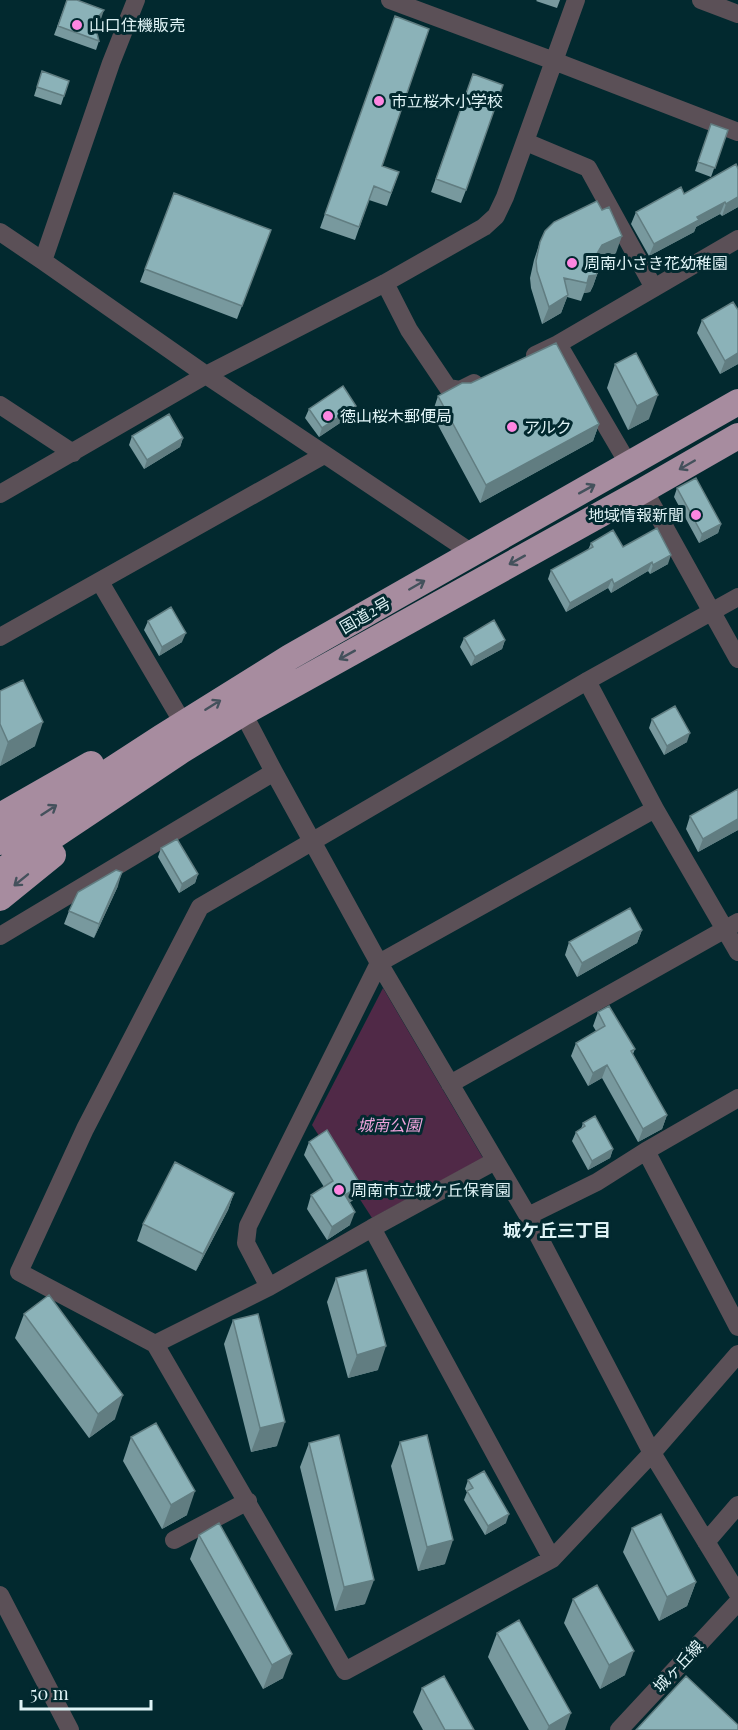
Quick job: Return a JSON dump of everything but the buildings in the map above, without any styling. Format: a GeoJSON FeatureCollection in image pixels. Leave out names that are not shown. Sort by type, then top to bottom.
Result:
{"type":"FeatureCollection","features":[{"type":"Feature","properties":{"kind":"highway","name":"国道2号"},"geometry":{"type":"LineString","coordinates":[[0,872],[175,737],[290,657],[738,402]]}},
{"type":"Feature","properties":{"kind":"highway","name":"国道2号"},"geometry":{"type":"LineString","coordinates":[[0,842],[175,737],[243,713],[738,436]]}},
{"type":"Feature","properties":{"kind":"highway"},"geometry":{"type":"LineString","coordinates":[[0,816],[118,748],[175,737]]}},
{"type":"Feature","properties":{"kind":"highway"},"geometry":{"type":"LineString","coordinates":[[0,898],[175,737]]}},
{"type":"Feature","properties":{"kind":"street"},"geometry":{"type":"LineString","coordinates":[[43,261],[107,74],[136,0]]}},
{"type":"Feature","properties":{"kind":"street"},"geometry":{"type":"LineString","coordinates":[[390,0],[738,132]]}},
{"type":"Feature","properties":{"kind":"street"},"geometry":{"type":"LineString","coordinates":[[0,494],[206,375],[385,283],[484,227],[496,216],[526,142],[576,0]]}},
{"type":"Feature","properties":{"kind":"street"},"geometry":{"type":"LineString","coordinates":[[701,0],[738,14]]}},
{"type":"Feature","properties":{"kind":"street"},"geometry":{"type":"LineString","coordinates":[[526,142],[588,168],[654,288]]}},
{"type":"Feature","properties":{"kind":"street"},"geometry":{"type":"LineString","coordinates":[[0,232],[206,375],[472,553]]}},
{"type":"Feature","properties":{"kind":"street"},"geometry":{"type":"LineString","coordinates":[[519,362],[558,344],[738,239]]}},
{"type":"Feature","properties":{"kind":"street"},"geometry":{"type":"LineString","coordinates":[[385,283],[409,330],[448,388],[460,390],[489,376]]}},
{"type":"Feature","properties":{"kind":"street"},"geometry":{"type":"LineString","coordinates":[[558,344],[629,465]]}},
{"type":"Feature","properties":{"kind":"street"},"geometry":{"type":"LineString","coordinates":[[0,405],[73,453]]}},
{"type":"Feature","properties":{"kind":"street"},"geometry":{"type":"LineString","coordinates":[[0,637],[324,455]]}},
{"type":"Feature","properties":{"kind":"street"},"geometry":{"type":"LineString","coordinates":[[644,490],[738,659]]}},
{"type":"Feature","properties":{"kind":"street"},"geometry":{"type":"LineString","coordinates":[[100,582],[175,737]]}},
{"type":"Feature","properties":{"kind":"street"},"geometry":{"type":"LineString","coordinates":[[738,597],[587,681],[200,907],[85,1129],[19,1272],[155,1344],[345,1671],[552,1559],[652,1452],[738,1354]]}},
{"type":"Feature","properties":{"kind":"street"},"geometry":{"type":"LineString","coordinates":[[587,681],[655,809],[732,926],[738,952]]}},
{"type":"Feature","properties":{"kind":"street"},"geometry":{"type":"LineString","coordinates":[[243,713],[378,963],[528,1216],[652,1452],[738,1594]]}},
{"type":"Feature","properties":{"kind":"street"},"geometry":{"type":"LineString","coordinates":[[0,936],[274,772]]}},
{"type":"Feature","properties":{"kind":"street"},"geometry":{"type":"LineString","coordinates":[[269,1287],[246,1243],[248,1226],[378,963],[655,809]]}},
{"type":"Feature","properties":{"kind":"street"},"geometry":{"type":"LineString","coordinates":[[450,1084],[732,926]]}},
{"type":"Feature","properties":{"kind":"street"},"geometry":{"type":"LineString","coordinates":[[528,1216],[597,1182],[646,1150],[738,1098]]}},
{"type":"Feature","properties":{"kind":"street"},"geometry":{"type":"LineString","coordinates":[[646,1150],[738,1327]]}},
{"type":"Feature","properties":{"kind":"street"},"geometry":{"type":"LineString","coordinates":[[155,1344],[269,1287],[495,1161]]}},
{"type":"Feature","properties":{"kind":"street"},"geometry":{"type":"LineString","coordinates":[[372,1228],[552,1559]]}},
{"type":"Feature","properties":{"kind":"street"},"geometry":{"type":"LineString","coordinates":[[174,1540],[248,1502]]}},
{"type":"Feature","properties":{"kind":"street"},"geometry":{"type":"LineString","coordinates":[[706,1542],[738,1505]]}},
{"type":"Feature","properties":{"kind":"street"},"geometry":{"type":"LineString","coordinates":[[0,1595],[70,1730]]}},
{"type":"Feature","properties":{"kind":"street","name":"城ヶ丘線"},"geometry":{"type":"LineString","coordinates":[[619,1730],[738,1602]]}},
{"type":"Feature","properties":{"kind":"green space","name":"城南公園"},"geometry":{"type":"Polygon","coordinates":[[[383,988],[483,1158],[372,1218],[312,1125],[383,988]]]}},
{"type":"Feature","properties":{"kind":"place","name":"山口住機販売"},"geometry":{"type":"Point","coordinates":[77,25]}},
{"type":"Feature","properties":{"kind":"place","name":"市立桜木小学校"},"geometry":{"type":"Point","coordinates":[379,101]}},
{"type":"Feature","properties":{"kind":"place","name":"周南小さき花幼稚園"},"geometry":{"type":"Point","coordinates":[572,263]}},
{"type":"Feature","properties":{"kind":"place","name":"徳山桜木郵便局"},"geometry":{"type":"Point","coordinates":[328,416]}},
{"type":"Feature","properties":{"kind":"place","name":"アルク"},"geometry":{"type":"Point","coordinates":[512,427]}},
{"type":"Feature","properties":{"kind":"place","name":"地域情報新聞"},"geometry":{"type":"Point","coordinates":[696,515]}},
{"type":"Feature","properties":{"kind":"place","name":"周南市立城ケ丘保育園"},"geometry":{"type":"Point","coordinates":[339,1190]}},
{"type":"Feature","properties":{"kind":"district","name":"城ケ丘三丁目"},"geometry":{"type":"Point","coordinates":[557,1231]}}]}
